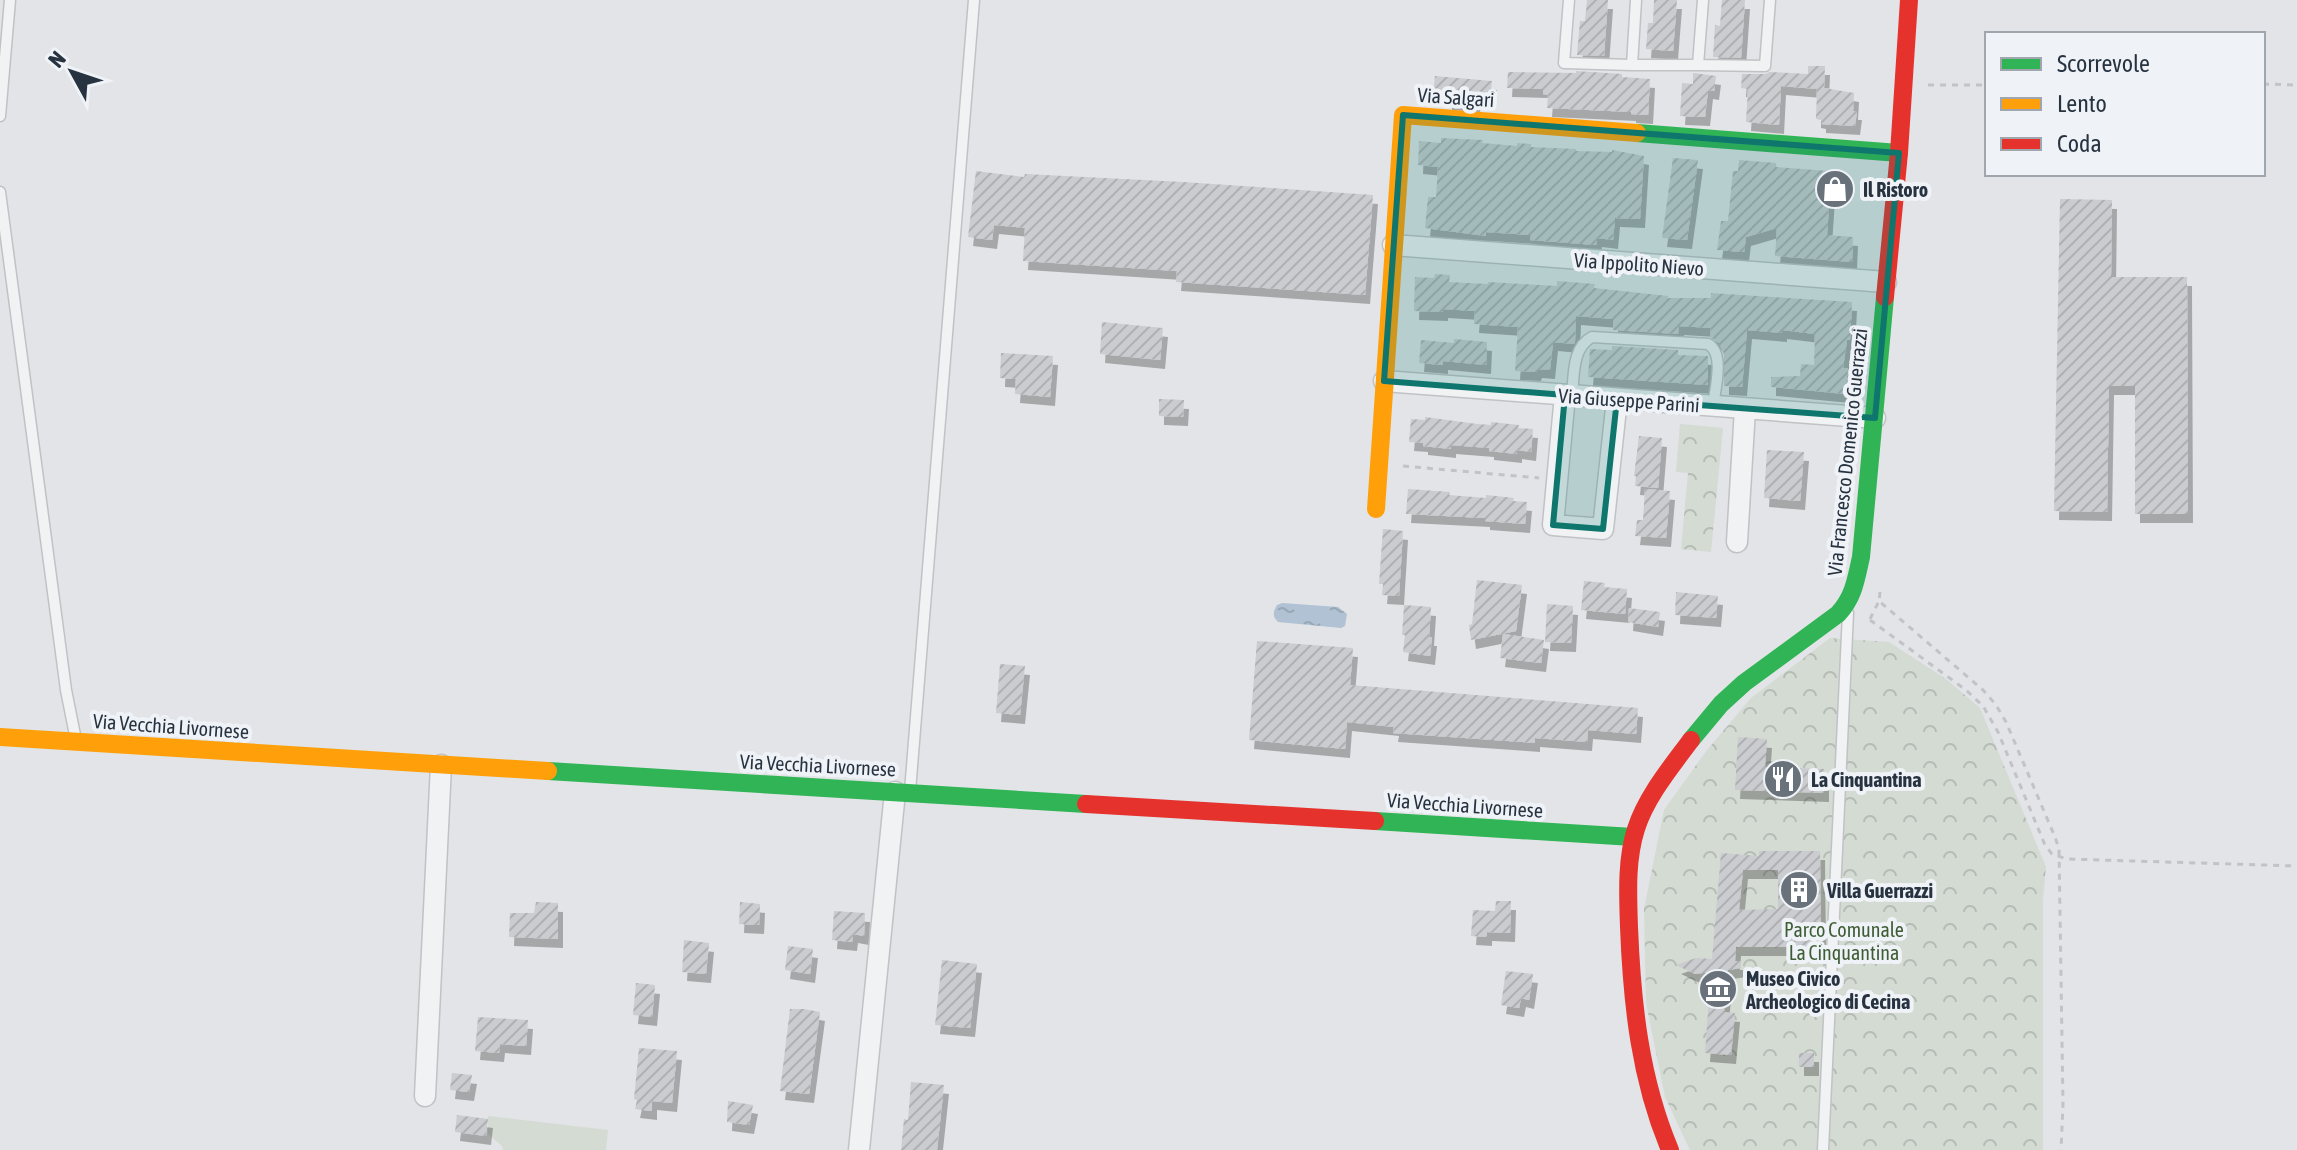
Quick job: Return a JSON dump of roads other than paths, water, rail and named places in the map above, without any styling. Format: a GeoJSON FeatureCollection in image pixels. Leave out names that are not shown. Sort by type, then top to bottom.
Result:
{"type":"FeatureCollection","features":[{"type":"Feature","properties":{"kind":"street","name":"Via Francesco Domenico Guerrazzi"},"geometry":{"type":"LineString","coordinates":[[1670,1150],[1656,1121],[1647,1084],[1632,985],[1628,909],[1633,837],[1654,794],[1704,723],[1731,695],[1822,628],[1848,603],[1857,579],[1899,153],[1909,0]]}},
{"type":"Feature","properties":{"kind":"street","name":"Via Salgari"},"geometry":{"type":"LineString","coordinates":[[1376,509],[1403,115],[1899,153]]}},
{"type":"Feature","properties":{"kind":"street","name":"Via Ippolito Nievo"},"geometry":{"type":"LineString","coordinates":[[1393,245],[1886,282]]}},
{"type":"Feature","properties":{"kind":"street","name":"Via Giuseppe Parini"},"geometry":{"type":"LineString","coordinates":[[1384,381],[1875,418]]}},
{"type":"Feature","properties":{"kind":"street"},"geometry":{"type":"LineString","coordinates":[[1568,395],[1553,525],[1603,529],[1617,399]]}},
{"type":"Feature","properties":{"kind":"street"},"geometry":{"type":"LineString","coordinates":[[1737,542],[1745,409]]}},
{"type":"Feature","properties":{"kind":"street","name":"Via Vecchia Livornese"},"geometry":{"type":"LineString","coordinates":[[0,737],[1633,837]]}},
{"type":"Feature","properties":{"kind":"street"},"geometry":{"type":"LineString","coordinates":[[425,1096],[441,765]]}},
{"type":"Feature","properties":{"kind":"street"},"geometry":{"type":"LineString","coordinates":[[859,1150],[902,792]]}},
{"type":"Feature","properties":{"kind":"lane"},"geometry":{"type":"LineString","coordinates":[[0,116],[10,0]]}},
{"type":"Feature","properties":{"kind":"lane"},"geometry":{"type":"LineString","coordinates":[[902,792],[974,0]]}},
{"type":"Feature","properties":{"kind":"lane"},"geometry":{"type":"LineString","coordinates":[[1569,0],[1564,63],[1765,66],[1770,0]]}},
{"type":"Feature","properties":{"kind":"lane"},"geometry":{"type":"LineString","coordinates":[[1632,65],[1636,0]]}},
{"type":"Feature","properties":{"kind":"lane"},"geometry":{"type":"LineString","coordinates":[[1698,65],[1703,0]]}},
{"type":"Feature","properties":{"kind":"lane"},"geometry":{"type":"LineString","coordinates":[[0,192],[64,676],[77,742]]}},
{"type":"Feature","properties":{"kind":"lane"},"geometry":{"type":"LineString","coordinates":[[1568,395],[1576,356],[1585,340],[1592,337],[1708,344],[1715,349],[1718,358],[1713,406]]}},
{"type":"Feature","properties":{"kind":"lane"},"geometry":{"type":"LineString","coordinates":[[1823,1150],[1848,603]]}},
{"type":"Feature","properties":{"kind":"water"},"geometry":{"type":"Polygon","coordinates":[[[1277,605],[1338,607],[1347,614],[1345,626],[1278,622],[1274,612],[1277,605]]]}},
{"type":"Feature","properties":{"kind":"place","name":"Il Ristoro"},"geometry":{"type":"Point","coordinates":[1835,189]}},
{"type":"Feature","properties":{"kind":"place","name":"La Cinquantina"},"geometry":{"type":"Point","coordinates":[1783,779]}},
{"type":"Feature","properties":{"kind":"place","name":"Villa Guerrazzi"},"geometry":{"type":"Point","coordinates":[1799,890]}},
{"type":"Feature","properties":{"kind":"place","name":"Museo Civico Archeologico di Cecina"},"geometry":{"type":"Point","coordinates":[1718,989]}},
{"type":"Feature","properties":{"kind":"park label","name":"Parco Comunale La Cinquantina"},"geometry":{"type":"Point","coordinates":[1844,940]}}]}
